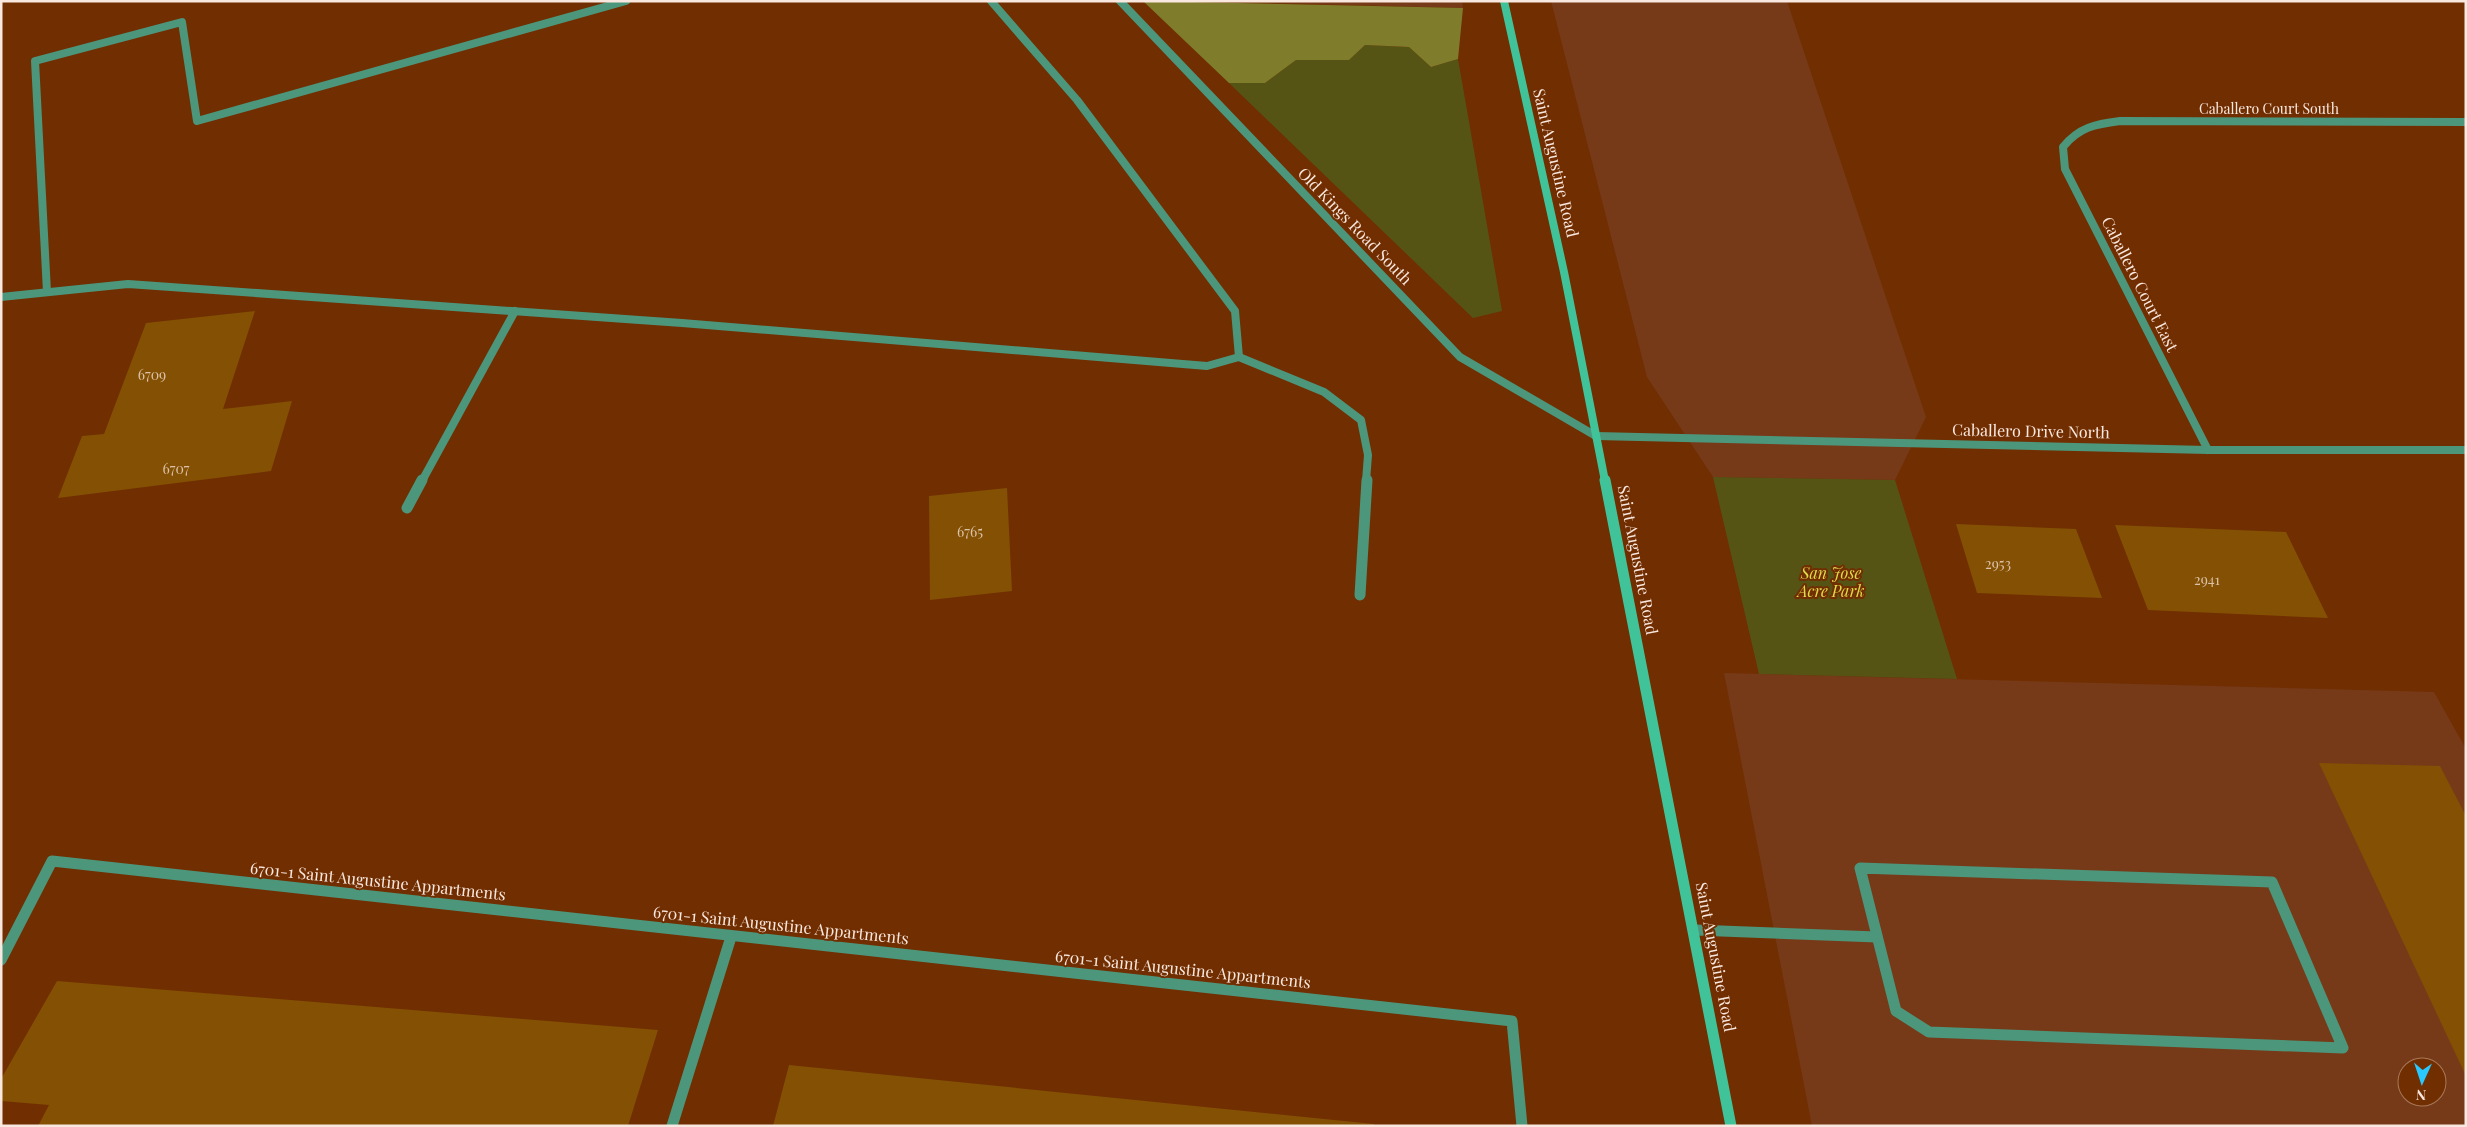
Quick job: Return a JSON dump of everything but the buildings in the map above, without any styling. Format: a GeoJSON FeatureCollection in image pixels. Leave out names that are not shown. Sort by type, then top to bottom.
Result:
{"type":"FeatureCollection","features":[{"type":"Feature","properties":{"kind":"main road","name":"Saint Augustine Road"},"geometry":{"type":"LineString","coordinates":[[1504,1],[1579,335],[1596,436],[1695,930],[1731,1126]]}},
{"type":"Feature","properties":{"kind":"street"},"geometry":{"type":"LineString","coordinates":[[47,292],[35,61],[182,22],[197,120],[626,1]]}},
{"type":"Feature","properties":{"kind":"street"},"geometry":{"type":"LineString","coordinates":[[991,1],[1077,100],[1235,311],[1238,357]]}},
{"type":"Feature","properties":{"kind":"street","name":"Old Kings Road South"},"geometry":{"type":"LineString","coordinates":[[1120,1],[1460,357],[1596,436]]}},
{"type":"Feature","properties":{"kind":"street","name":"Caballero Court South"},"geometry":{"type":"LineString","coordinates":[[2074,132],[2094,125],[2120,121],[2466,122]]}},
{"type":"Feature","properties":{"kind":"street","name":"Caballero Court East"},"geometry":{"type":"LineString","coordinates":[[2074,132],[2063,148],[2065,169],[2208,450]]}},
{"type":"Feature","properties":{"kind":"street"},"geometry":{"type":"LineString","coordinates":[[1,297],[128,284],[515,310],[1207,366],[1238,357],[1324,392],[1361,420],[1368,455],[1360,595]]}},
{"type":"Feature","properties":{"kind":"street"},"geometry":{"type":"LineString","coordinates":[[407,508],[515,310]]}},
{"type":"Feature","properties":{"kind":"street","name":"Caballero Drive North"},"geometry":{"type":"LineString","coordinates":[[1596,436],[2208,450],[2466,450]]}},
{"type":"Feature","properties":{"kind":"street","name":"6701-1 Saint Augustine Appartments"},"geometry":{"type":"LineString","coordinates":[[1,960],[52,861],[731,937],[1512,1021],[1522,1126]]}},
{"type":"Feature","properties":{"kind":"street"},"geometry":{"type":"LineString","coordinates":[[1860,868],[2272,882],[2343,1048],[1929,1032],[1896,1011],[1876,937],[1860,868]]}},
{"type":"Feature","properties":{"kind":"street"},"geometry":{"type":"LineString","coordinates":[[1695,930],[1876,937]]}},
{"type":"Feature","properties":{"kind":"street"},"geometry":{"type":"LineString","coordinates":[[672,1126],[731,937]]}},
{"type":"Feature","properties":{"kind":"shaded area"},"geometry":{"type":"Polygon","coordinates":[[[1143,1],[1463,8],[1458,59],[1431,67],[1409,47],[1365,45],[1349,60],[1296,60],[1265,83],[1229,83],[1143,1]]]}},
{"type":"Feature","properties":{"kind":"shaded area"},"geometry":{"type":"Polygon","coordinates":[[[1196,1],[1462,1],[1463,8],[1196,1]]]}},
{"type":"Feature","properties":{"kind":"shaded area"},"geometry":{"type":"Polygon","coordinates":[[[1551,1],[1787,1],[1926,417],[1895,480],[1713,477],[1647,377],[1551,1]]]}},
{"type":"Feature","properties":{"kind":"shaded area"},"geometry":{"type":"Polygon","coordinates":[[[1724,673],[2434,692],[2466,749],[2466,1126],[1812,1126],[1724,673]]]}},
{"type":"Feature","properties":{"kind":"green space"},"geometry":{"type":"Polygon","coordinates":[[[1365,45],[1409,47],[1431,67],[1458,59],[1502,311],[1473,318],[1229,83],[1265,83],[1296,60],[1349,60],[1365,45]]]}},
{"type":"Feature","properties":{"kind":"green space","name":"San Jose Acre Park"},"geometry":{"type":"Polygon","coordinates":[[[1713,477],[1895,480],[1957,679],[1759,674],[1713,477]]]}}]}
